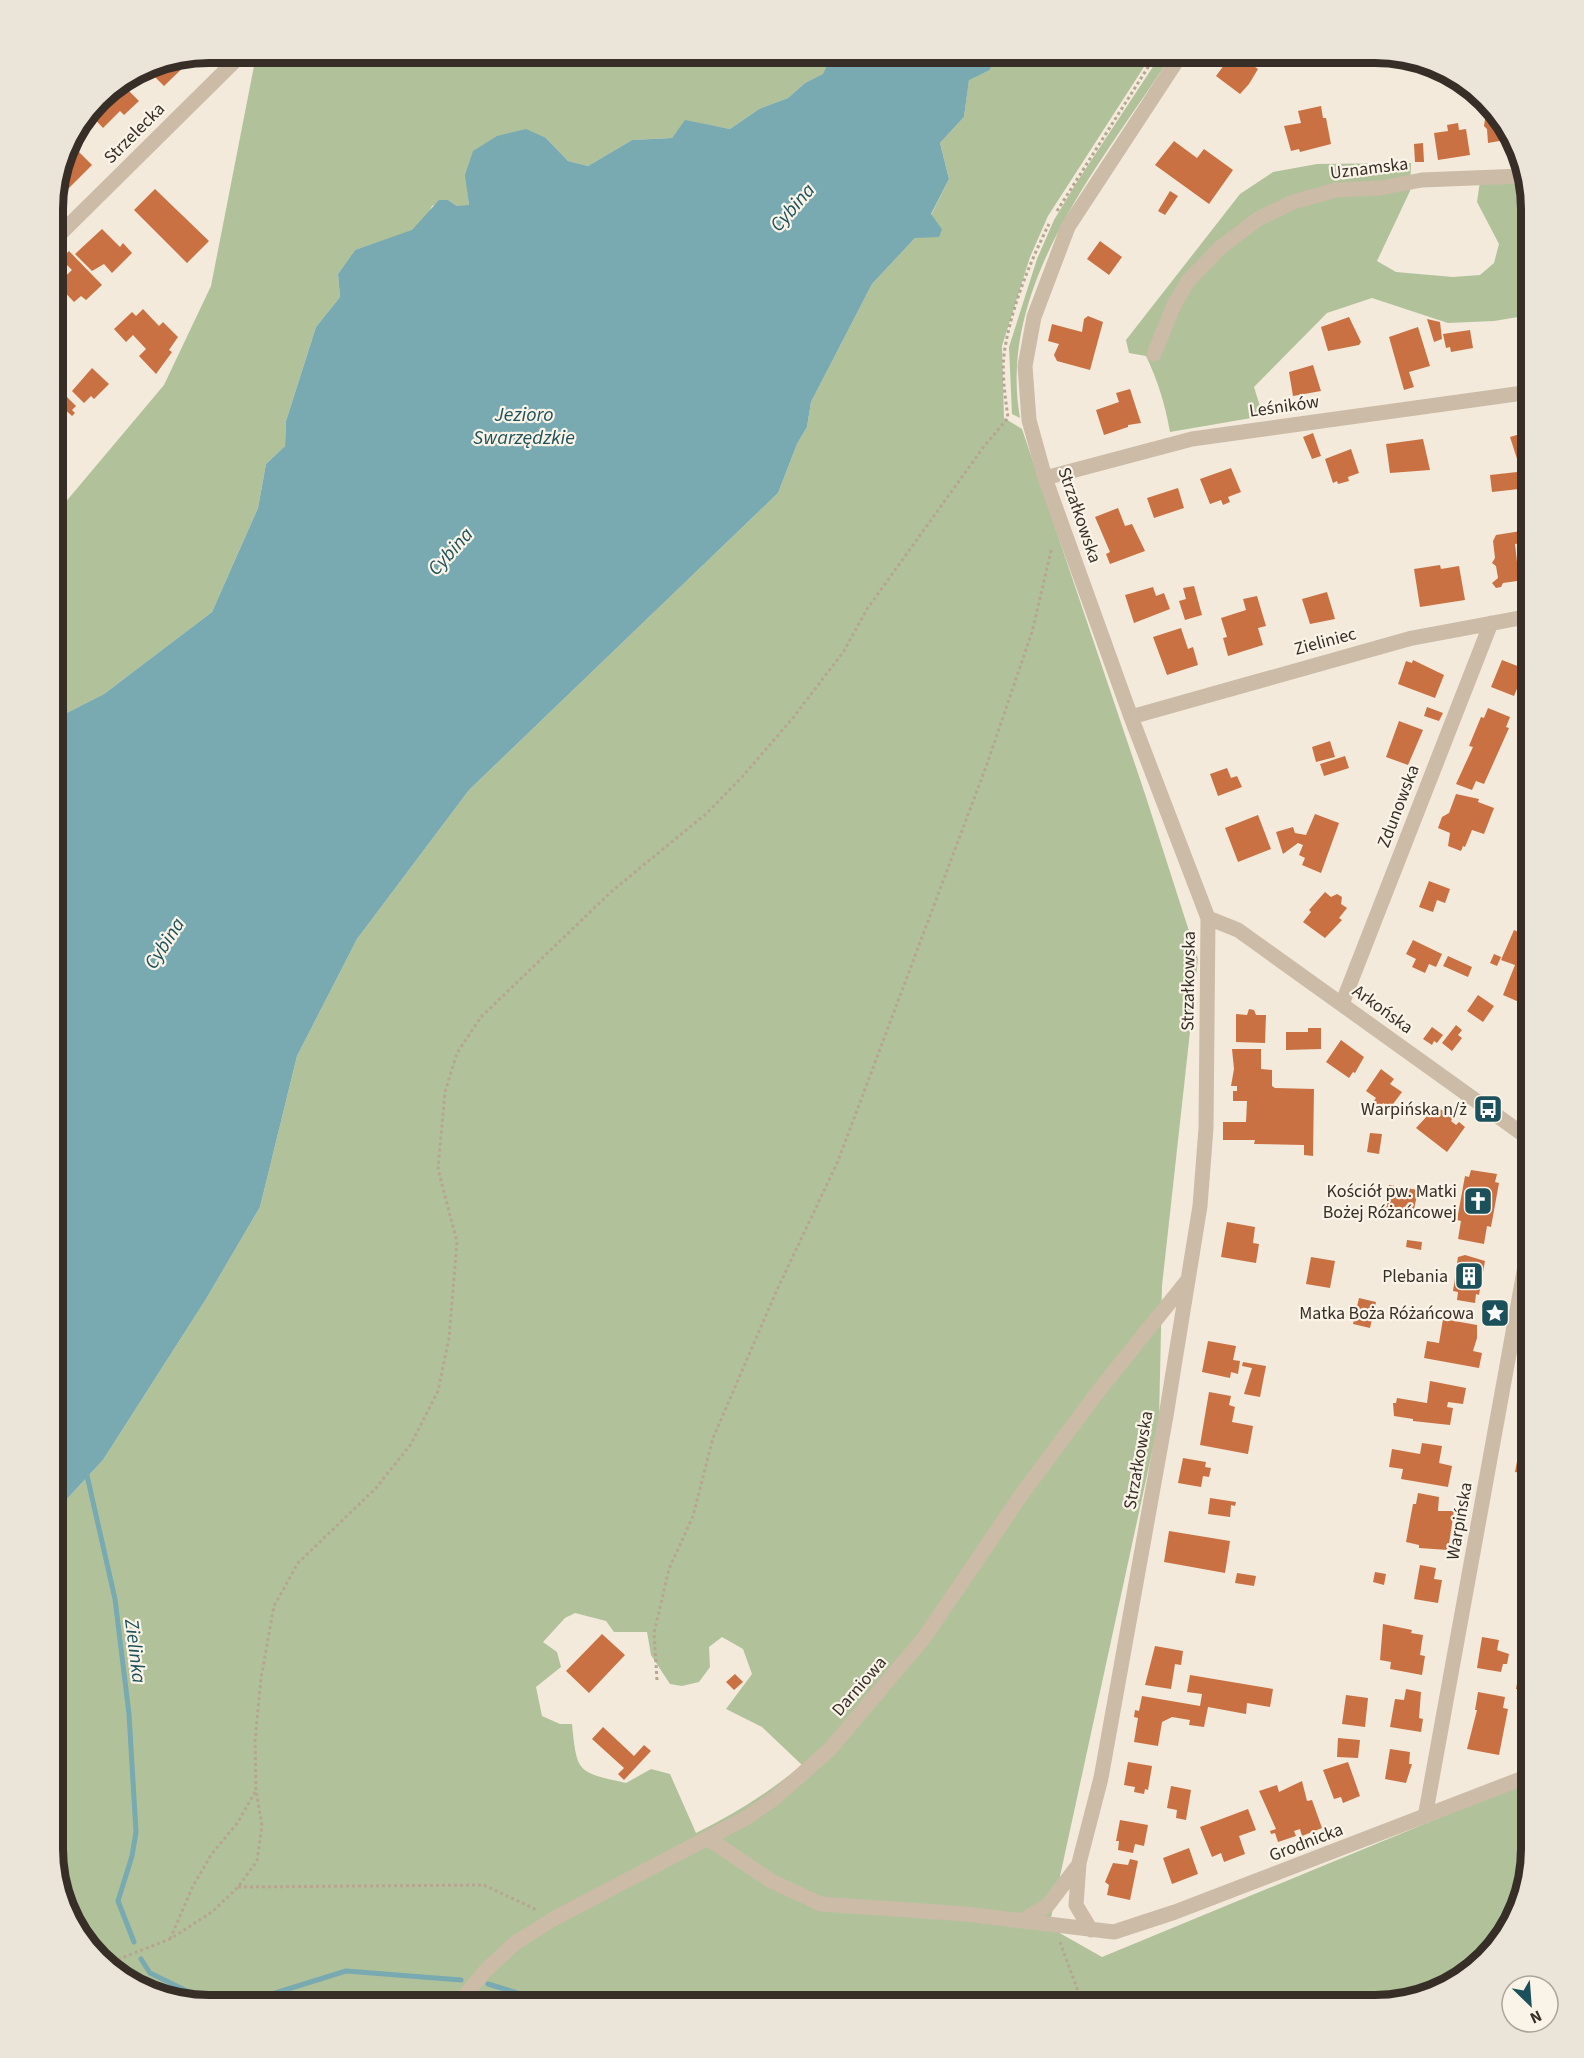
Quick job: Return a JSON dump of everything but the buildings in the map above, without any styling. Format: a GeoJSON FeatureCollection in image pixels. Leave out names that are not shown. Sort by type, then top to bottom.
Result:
{"type":"FeatureCollection","features":[{"type":"Feature","properties":{"kind":"street","name":"Strzelecka"},"geometry":{"type":"LineString","coordinates":[[63,231],[232,63]]}},
{"type":"Feature","properties":{"kind":"street","name":"Strzałkowska"},"geometry":{"type":"LineString","coordinates":[[1091,1930],[1076,1905],[1079,1863],[1101,1778],[1200,1206],[1205,1139],[1208,918],[1131,717],[1046,478],[1031,428],[1025,392],[1025,366],[1034,317],[1061,244],[1080,205],[1175,63]]}},
{"type":"Feature","properties":{"kind":"street","name":"Uznamska"},"geometry":{"type":"LineString","coordinates":[[1154,354],[1174,305],[1188,281],[1221,247],[1258,219],[1293,202],[1336,190],[1380,188],[1422,180],[1517,176]]}},
{"type":"Feature","properties":{"kind":"street","name":"Leśników"},"geometry":{"type":"LineString","coordinates":[[1046,478],[1192,439],[1521,394]]}},
{"type":"Feature","properties":{"kind":"street","name":"Zieliniec"},"geometry":{"type":"LineString","coordinates":[[1131,717],[1412,638],[1521,618]]}},
{"type":"Feature","properties":{"kind":"street","name":"Zdunowska"},"geometry":{"type":"LineString","coordinates":[[1342,1004],[1491,623]]}},
{"type":"Feature","properties":{"kind":"street","name":"Arkońska"},"geometry":{"type":"LineString","coordinates":[[1208,918],[1238,930],[1521,1132]]}},
{"type":"Feature","properties":{"kind":"street","name":"Darniowa"},"geometry":{"type":"LineString","coordinates":[[466,1995],[486,1970],[515,1943],[555,1918],[710,1839],[776,1798],[830,1749],[887,1685],[951,1599],[1038,1472],[1100,1389],[1188,1280]]}},
{"type":"Feature","properties":{"kind":"street","name":"Warpińska"},"geometry":{"type":"LineString","coordinates":[[1425,1817],[1521,1293]]}},
{"type":"Feature","properties":{"kind":"street","name":"Grodnicka"},"geometry":{"type":"LineString","coordinates":[[710,1839],[771,1881],[821,1904],[966,1914],[1114,1932],[1134,1927],[1521,1778]]}},
{"type":"Feature","properties":{"kind":"street"},"geometry":{"type":"LineString","coordinates":[[1022,1921],[1048,1905],[1079,1863]]}},
{"type":"Feature","properties":{"kind":"path"},"geometry":{"type":"LineString","coordinates":[[113,1959],[170,1939],[212,1912],[238,1887],[257,1861],[262,1826],[256,1790],[255,1741],[261,1677],[274,1606],[298,1563],[376,1488],[411,1444],[438,1390],[449,1338],[457,1242],[438,1169],[445,1092],[457,1053],[481,1017],[612,891],[707,813],[749,769],[792,718],[843,651],[867,609],[985,445],[1008,418]]}},
{"type":"Feature","properties":{"kind":"path"},"geometry":{"type":"LineString","coordinates":[[657,1680],[654,1633],[669,1569],[693,1516],[713,1438],[776,1292],[838,1161],[987,764],[1032,632],[1055,537],[1064,528]]}},
{"type":"Feature","properties":{"kind":"path"},"geometry":{"type":"LineString","coordinates":[[170,1939],[192,1886],[212,1855],[238,1822],[256,1790]]}},
{"type":"Feature","properties":{"kind":"path"},"geometry":{"type":"LineString","coordinates":[[238,1887],[484,1885],[555,1918]]}},
{"type":"Feature","properties":{"kind":"path"},"geometry":{"type":"LineString","coordinates":[[1054,1925],[1079,1995]]}},
{"type":"Feature","properties":{"kind":"green space"},"geometry":{"type":"Polygon","coordinates":[[[255,63],[829,63],[824,74],[805,83],[788,98],[759,109],[730,129],[685,121],[672,138],[632,140],[588,166],[568,161],[546,138],[466,175],[469,206],[457,206],[448,200],[432,206],[428,215],[412,231],[355,250],[338,274],[340,297],[316,327],[286,421],[285,446],[266,464],[258,508],[212,612],[104,694],[63,715],[63,505],[164,385],[211,286],[255,63]]]}},
{"type":"Feature","properties":{"kind":"green space"},"geometry":{"type":"Polygon","coordinates":[[[993,63],[1147,63],[1048,216],[1030,257],[1002,346],[1004,418],[1022,429],[1198,959],[1162,1286],[1159,1420],[1049,1927],[1102,1957],[1521,1784],[1520,1868],[1506,1914],[1485,1945],[1471,1959],[1440,1980],[1413,1990],[1375,1995],[209,1995],[190,1994],[153,1984],[120,1965],[93,1938],[78,1914],[64,1868],[63,1503],[103,1460],[206,1299],[260,1207],[297,1056],[357,939],[469,790],[778,493],[797,444],[807,427],[811,402],[872,284],[915,238],[942,229],[931,215],[949,179],[940,143],[964,117],[969,79],[990,70],[993,63]],[[575,1613],[565,1618],[543,1642],[557,1652],[561,1667],[536,1687],[542,1716],[560,1724],[572,1724],[578,1761],[582,1768],[598,1776],[626,1783],[651,1769],[670,1774],[696,1833],[751,1802],[802,1765],[762,1727],[726,1709],[752,1674],[743,1649],[722,1637],[709,1647],[710,1667],[699,1682],[682,1686],[670,1684],[651,1655],[647,1632],[614,1632],[606,1621],[575,1613]]]}},
{"type":"Feature","properties":{"kind":"green space"},"geometry":{"type":"Polygon","coordinates":[[[1155,63],[1166,63],[1088,179],[1040,271],[1024,319],[1017,368],[1020,418],[1012,414],[1009,347],[1037,259],[1054,220],[1155,63]]]}},
{"type":"Feature","properties":{"kind":"green space"},"geometry":{"type":"Polygon","coordinates":[[[1411,163],[1410,191],[1377,261],[1396,272],[1453,277],[1480,275],[1494,263],[1499,244],[1477,202],[1480,181],[1518,181],[1521,209],[1521,317],[1494,321],[1448,323],[1372,298],[1327,313],[1254,387],[1263,416],[1170,432],[1161,393],[1146,356],[1129,353],[1126,340],[1240,194],[1273,172],[1317,164],[1411,163]]]}},
{"type":"Feature","properties":{"kind":"water","name":"Jezioro Swarzędzkie"},"geometry":{"type":"Polygon","coordinates":[[[828,63],[993,63],[990,70],[969,80],[964,117],[940,143],[949,179],[931,214],[942,229],[939,237],[915,238],[872,284],[811,402],[807,427],[797,444],[778,493],[469,790],[357,939],[297,1056],[260,1207],[206,1299],[103,1460],[63,1503],[63,715],[104,694],[212,612],[258,508],[266,464],[285,446],[286,421],[316,327],[340,297],[338,274],[355,250],[412,230],[439,200],[448,200],[457,206],[469,205],[465,175],[473,151],[497,136],[526,129],[546,138],[568,161],[588,166],[632,140],[672,138],[685,120],[730,129],[759,109],[788,98],[805,83],[823,74],[828,63]]]}},
{"type":"Feature","properties":{"kind":"waterway","name":"Zielinka"},"geometry":{"type":"LineString","coordinates":[[86,1471],[115,1599],[129,1714],[136,1832],[132,1856],[118,1901],[134,1942]]}},
{"type":"Feature","properties":{"kind":"waterway","name":"Zielinka"},"geometry":{"type":"LineString","coordinates":[[141,1959],[150,1973],[191,1993],[202,1995]]}},
{"type":"Feature","properties":{"kind":"waterway","name":"Zielinka"},"geometry":{"type":"LineString","coordinates":[[260,1995],[272,1994],[346,1971],[461,1980]]}},
{"type":"Feature","properties":{"kind":"waterway","name":"Zielinka"},"geometry":{"type":"LineString","coordinates":[[488,1984],[525,1995]]}},
{"type":"Feature","properties":{"kind":"place","name":"Warpińska n/ż"},"geometry":{"type":"Point","coordinates":[1488,1109]}},
{"type":"Feature","properties":{"kind":"place","name":"Kościół pw. Matki Bożej Różańcowej"},"geometry":{"type":"Point","coordinates":[1478,1201]}},
{"type":"Feature","properties":{"kind":"place","name":"Plebania"},"geometry":{"type":"Point","coordinates":[1469,1276]}},
{"type":"Feature","properties":{"kind":"place","name":"Matka Boża Różańcowa"},"geometry":{"type":"Point","coordinates":[1495,1313]}},
{"type":"Feature","properties":{"kind":"water label","name":"Cybina"},"geometry":{"type":"Point","coordinates":[792,207]}},
{"type":"Feature","properties":{"kind":"water label","name":"Cybina"},"geometry":{"type":"Point","coordinates":[450,551]}},
{"type":"Feature","properties":{"kind":"water label","name":"Cybina"},"geometry":{"type":"Point","coordinates":[164,943]}}]}
